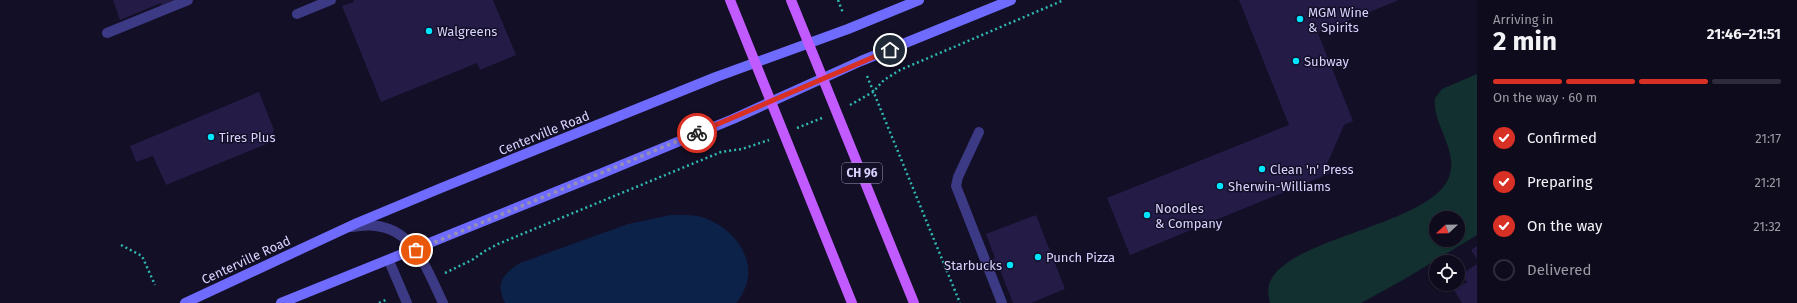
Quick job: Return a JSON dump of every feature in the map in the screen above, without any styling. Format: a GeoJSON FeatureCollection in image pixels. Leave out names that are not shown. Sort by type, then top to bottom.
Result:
{"type":"FeatureCollection","features":[{"type":"Feature","properties":{"kind":"main road"},"geometry":{"type":"LineString","coordinates":[[730,0],[852,303]]}},
{"type":"Feature","properties":{"kind":"main road","name":"CH 96"},"geometry":{"type":"LineString","coordinates":[[791,0],[914,303]]}},
{"type":"Feature","properties":{"kind":"main road","name":"Centerville Road"},"geometry":{"type":"LineString","coordinates":[[185,303],[343,229],[448,185],[716,77],[919,0]]}},
{"type":"Feature","properties":{"kind":"main road"},"geometry":{"type":"LineString","coordinates":[[281,303],[416,250],[1011,0]]}},
{"type":"Feature","properties":{"kind":"street"},"geometry":{"type":"LineString","coordinates":[[107,33],[188,0]]}},
{"type":"Feature","properties":{"kind":"street"},"geometry":{"type":"LineString","coordinates":[[297,14],[331,0]]}},
{"type":"Feature","properties":{"kind":"street"},"geometry":{"type":"LineString","coordinates":[[980,132],[958,177],[956,186],[1002,303]]}},
{"type":"Feature","properties":{"kind":"street"},"geometry":{"type":"LineString","coordinates":[[343,229],[363,226],[385,228],[407,240],[416,250],[443,303]]}},
{"type":"Feature","properties":{"kind":"street"},"geometry":{"type":"LineString","coordinates":[[389,260],[407,303]]}},
{"type":"Feature","properties":{"kind":"path"},"geometry":{"type":"LineString","coordinates":[[1057,3],[1064,0]]}},
{"type":"Feature","properties":{"kind":"path"},"geometry":{"type":"LineString","coordinates":[[873,92],[960,303]]}},
{"type":"Feature","properties":{"kind":"path"},"geometry":{"type":"LineString","coordinates":[[121,245],[137,252],[144,258],[155,285]]}},
{"type":"Feature","properties":{"kind":"green space"},"geometry":{"type":"Polygon","coordinates":[[[1477,74],[1477,235],[1465,242],[1465,211],[1429,211],[1429,247],[1457,247],[1444,255],[1429,255],[1429,264],[1403,280],[1361,303],[1270,303],[1268,292],[1269,285],[1279,269],[1300,255],[1326,243],[1415,208],[1437,194],[1449,177],[1451,157],[1437,118],[1435,98],[1442,89],[1477,74]]]}},
{"type":"Feature","properties":{"kind":"water"},"geometry":{"type":"Polygon","coordinates":[[[671,215],[692,215],[705,218],[718,224],[729,232],[738,242],[748,265],[748,278],[744,290],[736,303],[505,303],[501,290],[502,280],[509,271],[520,263],[628,224],[671,215]]]}},
{"type":"Feature","properties":{"kind":"building"},"geometry":{"type":"Polygon","coordinates":[[[113,0],[175,0],[161,6],[161,3],[120,20],[113,0]]]}},
{"type":"Feature","properties":{"kind":"building","name":"Walgreens"},"geometry":{"type":"Polygon","coordinates":[[[353,0],[493,0],[516,55],[480,70],[477,63],[381,102],[342,6],[354,2],[353,0]]]}},
{"type":"Feature","properties":{"kind":"building"},"geometry":{"type":"Polygon","coordinates":[[[1239,0],[1399,0],[1318,33],[1353,121],[1344,125],[1327,164],[1331,173],[1130,255],[1107,198],[1289,125],[1239,0]]]}},
{"type":"Feature","properties":{"kind":"building","name":"Tires Plus"},"geometry":{"type":"Polygon","coordinates":[[[259,92],[274,130],[269,143],[166,185],[153,156],[136,162],[130,146],[259,92]]]}},
{"type":"Feature","properties":{"kind":"building"},"geometry":{"type":"Polygon","coordinates":[[[1036,215],[1065,289],[1031,303],[1013,303],[1000,270],[997,271],[992,259],[995,258],[986,234],[1036,215]]]}},
{"type":"Feature","properties":{"kind":"building"},"geometry":{"type":"Polygon","coordinates":[[[1477,246],[1477,259],[1471,250],[1477,246]]]}},
{"type":"Feature","properties":{"kind":"building"},"geometry":{"type":"Polygon","coordinates":[[[1477,264],[1477,303],[1462,303],[1455,291],[1465,291],[1465,283],[1467,282],[1465,279],[1465,272],[1477,264]]]}},
{"type":"Feature","properties":{"kind":"way so far"},"geometry":{"type":"LineString","coordinates":[[416,250],[697,133]]}},
{"type":"Feature","properties":{"kind":"place","name":"MGM Wine & Spirits"},"geometry":{"type":"Point","coordinates":[1300,19]}},
{"type":"Feature","properties":{"kind":"place","name":"Walgreens"},"geometry":{"type":"Point","coordinates":[429,31]}},
{"type":"Feature","properties":{"kind":"place","name":"Subway"},"geometry":{"type":"Point","coordinates":[1296,61]}},
{"type":"Feature","properties":{"kind":"place","name":"Tires Plus"},"geometry":{"type":"Point","coordinates":[211,137]}},
{"type":"Feature","properties":{"kind":"place","name":"Clean 'n' Press"},"geometry":{"type":"Point","coordinates":[1262,169]}},
{"type":"Feature","properties":{"kind":"place","name":"Sherwin-Williams"},"geometry":{"type":"Point","coordinates":[1220,186]}},
{"type":"Feature","properties":{"kind":"place","name":"Noodles & Company"},"geometry":{"type":"Point","coordinates":[1147,215]}},
{"type":"Feature","properties":{"kind":"place","name":"Punch Pizza"},"geometry":{"type":"Point","coordinates":[1038,257]}},
{"type":"Feature","properties":{"kind":"place","name":"Starbucks"},"geometry":{"type":"Point","coordinates":[1010,265]}},
{"type":"Feature","properties":{"kind":"route"},"geometry":{"type":"LineString","coordinates":[[697,133],[733,119],[861,61],[890,50]]}}]}
